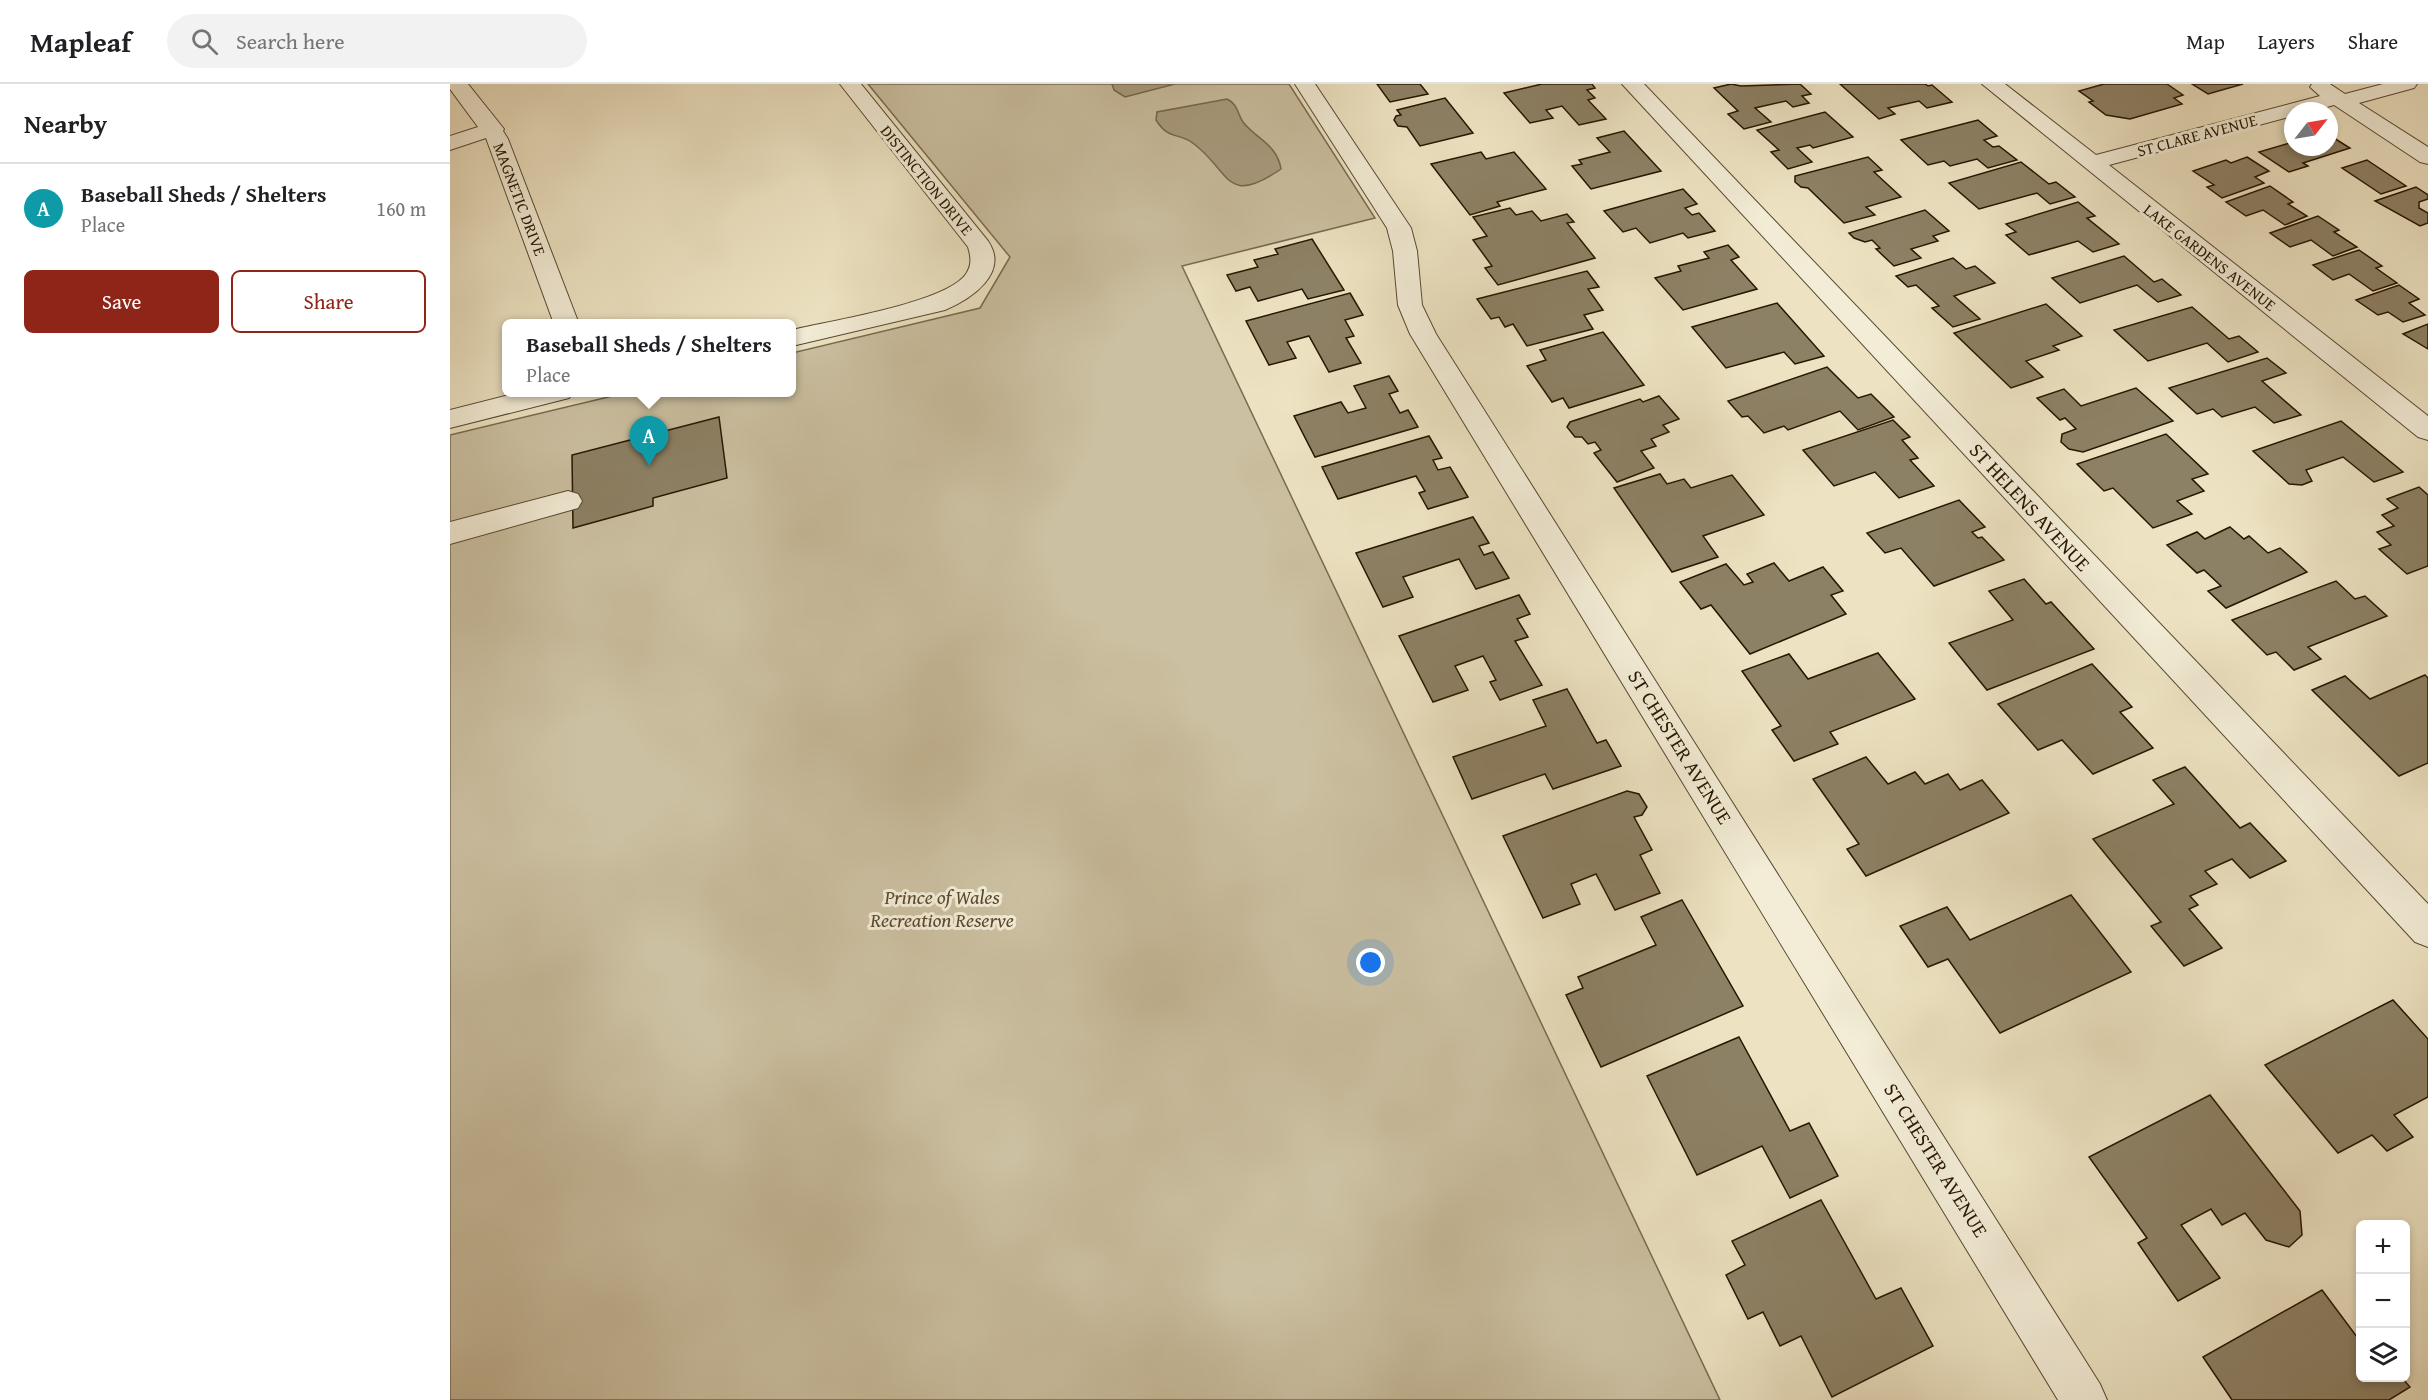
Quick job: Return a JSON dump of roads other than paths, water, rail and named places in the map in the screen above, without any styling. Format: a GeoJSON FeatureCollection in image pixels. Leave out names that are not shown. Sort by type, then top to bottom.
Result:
{"type":"FeatureCollection","features":[{"type":"Feature","properties":{"kind":"street","name":"MAGNETIC DRIVE"},"geometry":{"type":"LineString","coordinates":[[457,84],[492,129],[509,165],[565,319]]}},
{"type":"Feature","properties":{"kind":"street","name":"DISTINCTION DRIVE"},"geometry":{"type":"LineString","coordinates":[[796,337],[936,304],[960,293],[974,281],[984,261],[980,246],[850,84]]}},
{"type":"Feature","properties":{"kind":"street","name":"ST CHESTER AVENUE"},"geometry":{"type":"LineString","coordinates":[[1305,84],[1399,228],[1405,250],[1408,297],[1423,334],[2084,1400]]}},
{"type":"Feature","properties":{"kind":"street","name":"ST HELENS AVENUE"},"geometry":{"type":"LineString","coordinates":[[1632,84],[2426,923]]}},
{"type":"Feature","properties":{"kind":"street","name":"LAKE GARDENS AVENUE"},"geometry":{"type":"LineString","coordinates":[[1992,84],[2428,430]]}},
{"type":"Feature","properties":{"kind":"street"},"geometry":{"type":"LineString","coordinates":[[2316,84],[2428,157]]}},
{"type":"Feature","properties":{"kind":"street","name":"ST CLARE AVENUE"},"geometry":{"type":"LineString","coordinates":[[2092,163],[2408,84]]}},
{"type":"Feature","properties":{"kind":"street"},"geometry":{"type":"LineString","coordinates":[[450,143],[492,129]]}},
{"type":"Feature","properties":{"kind":"street"},"geometry":{"type":"LineString","coordinates":[[450,419],[543,397]]}},
{"type":"Feature","properties":{"kind":"street"},"geometry":{"type":"LineString","coordinates":[[450,533],[568,501]]}},
{"type":"Feature","properties":{"kind":"place","name":"Baseball Sheds / Shelters"},"geometry":{"type":"Point","coordinates":[649,466]}},
{"type":"Feature","properties":{"kind":"park label","name":"Prince of Wales Recreation Reserve"},"geometry":{"type":"Point","coordinates":[942,908]}}]}
